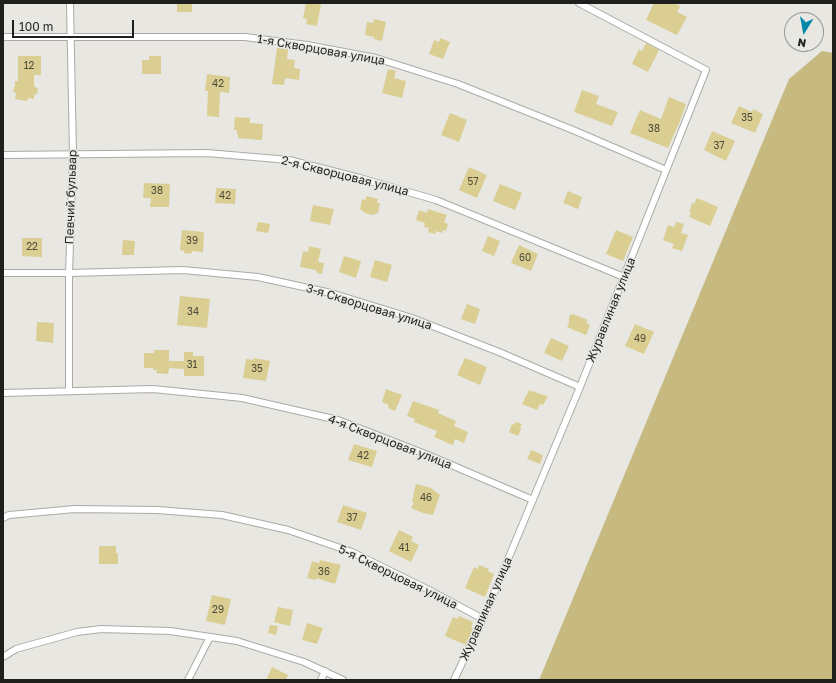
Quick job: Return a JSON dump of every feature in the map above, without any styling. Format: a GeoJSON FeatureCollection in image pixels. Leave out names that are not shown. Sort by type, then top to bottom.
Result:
{"type":"FeatureCollection","features":[{"type":"Feature","properties":{"kind":"street","name":"Певчий бульвар"},"geometry":{"type":"LineString","coordinates":[[69,391],[69,273],[73,155],[70,3]]}},
{"type":"Feature","properties":{"kind":"street","name":"Журавлиная улица"},"geometry":{"type":"LineString","coordinates":[[454,680],[483,619],[580,387],[706,70],[579,3]]}},
{"type":"Feature","properties":{"kind":"street","name":"1-я Скворцовая улица"},"geometry":{"type":"LineString","coordinates":[[3,37],[245,37],[306,45],[376,58],[458,84],[573,130],[666,170]]}},
{"type":"Feature","properties":{"kind":"street","name":"2-я Скворцовая улица"},"geometry":{"type":"LineString","coordinates":[[3,155],[207,153],[289,160],[360,178],[436,200],[624,278]]}},
{"type":"Feature","properties":{"kind":"street","name":"3-я Скворцовая улица"},"geometry":{"type":"LineString","coordinates":[[3,273],[183,270],[258,277],[331,293],[412,318],[499,352],[580,387]]}},
{"type":"Feature","properties":{"kind":"street","name":"4-я Скворцовая улица"},"geometry":{"type":"LineString","coordinates":[[3,393],[153,389],[242,398],[338,420],[428,454],[533,500]]}},
{"type":"Feature","properties":{"kind":"street","name":"5-я Скворцовая улица"},"geometry":{"type":"LineString","coordinates":[[3,518],[9,515],[75,509],[157,510],[222,515],[288,530],[352,552],[429,590],[483,619]]}},
{"type":"Feature","properties":{"kind":"street"},"geometry":{"type":"LineString","coordinates":[[3,657],[16,648],[77,632],[101,629],[170,631],[237,641],[304,662],[343,680]]}},
{"type":"Feature","properties":{"kind":"street"},"geometry":{"type":"LineString","coordinates":[[188,680],[210,637]]}},
{"type":"Feature","properties":{"kind":"street"},"geometry":{"type":"LineString","coordinates":[[321,680],[325,671]]}},
{"type":"Feature","properties":{"kind":"shaded area"},"geometry":{"type":"Polygon","coordinates":[[[821,52],[833,53],[833,680],[539,680],[789,79],[821,52]]]}},
{"type":"Feature","properties":{"kind":"building"},"geometry":{"type":"Polygon","coordinates":[[[177,3],[192,3],[192,12],[177,12],[177,3]]]}},
{"type":"Feature","properties":{"kind":"building"},"geometry":{"type":"Polygon","coordinates":[[[306,3],[321,4],[317,26],[306,24],[307,19],[303,18],[306,3]]]}},
{"type":"Feature","properties":{"kind":"building"},"geometry":{"type":"Polygon","coordinates":[[[654,3],[674,3],[680,6],[677,12],[687,17],[677,35],[646,20],[654,3]]]}},
{"type":"Feature","properties":{"kind":"building"},"geometry":{"type":"Polygon","coordinates":[[[374,19],[386,22],[382,41],[365,35],[367,22],[373,23],[374,19]]]}},
{"type":"Feature","properties":{"kind":"building"},"geometry":{"type":"Polygon","coordinates":[[[440,38],[450,42],[443,59],[429,54],[434,40],[439,42],[440,38]]]}},
{"type":"Feature","properties":{"kind":"building"},"geometry":{"type":"Polygon","coordinates":[[[646,43],[659,50],[648,72],[632,64],[639,49],[642,51],[646,43]]]}},
{"type":"Feature","properties":{"kind":"building"},"geometry":{"type":"Polygon","coordinates":[[[277,48],[288,49],[287,59],[295,60],[294,68],[300,69],[299,80],[285,78],[284,85],[272,84],[277,48]]]}},
{"type":"Feature","properties":{"kind":"building"},"geometry":{"type":"Polygon","coordinates":[[[18,56],[41,56],[41,75],[34,75],[34,86],[38,89],[37,94],[34,95],[34,99],[28,98],[27,101],[15,99],[16,93],[13,92],[15,81],[18,81],[18,56]]]}},
{"type":"Feature","properties":{"kind":"building"},"geometry":{"type":"Polygon","coordinates":[[[149,56],[161,56],[161,74],[142,74],[142,60],[149,60],[149,56]]]}},
{"type":"Feature","properties":{"kind":"building"},"geometry":{"type":"Polygon","coordinates":[[[388,69],[396,71],[394,78],[406,81],[402,98],[382,93],[388,69]]]}},
{"type":"Feature","properties":{"kind":"building"},"geometry":{"type":"Polygon","coordinates":[[[207,74],[230,77],[229,93],[220,92],[219,117],[207,116],[208,91],[205,91],[207,74]]]}},
{"type":"Feature","properties":{"kind":"building"},"geometry":{"type":"Polygon","coordinates":[[[582,90],[599,96],[596,104],[618,112],[612,126],[574,112],[582,90]]]}},
{"type":"Feature","properties":{"kind":"building"},"geometry":{"type":"Polygon","coordinates":[[[669,97],[686,104],[668,148],[630,133],[640,110],[661,119],[669,97]]]}},
{"type":"Feature","properties":{"kind":"building"},"geometry":{"type":"Polygon","coordinates":[[[739,106],[752,112],[753,109],[763,114],[755,133],[731,123],[739,106]]]}},
{"type":"Feature","properties":{"kind":"building"},"geometry":{"type":"Polygon","coordinates":[[[450,113],[467,120],[459,142],[441,135],[450,113]]]}},
{"type":"Feature","properties":{"kind":"building"},"geometry":{"type":"Polygon","coordinates":[[[235,117],[250,118],[250,123],[263,124],[262,140],[238,138],[237,130],[234,130],[235,117]]]}},
{"type":"Feature","properties":{"kind":"building"},"geometry":{"type":"Polygon","coordinates":[[[712,131],[735,141],[726,161],[704,150],[712,131]]]}},
{"type":"Feature","properties":{"kind":"building"},"geometry":{"type":"Polygon","coordinates":[[[469,167],[487,175],[477,198],[459,190],[469,167]]]}},
{"type":"Feature","properties":{"kind":"building"},"geometry":{"type":"Polygon","coordinates":[[[144,183],[170,184],[169,207],[150,207],[151,198],[143,198],[144,183]]]}},
{"type":"Feature","properties":{"kind":"building"},"geometry":{"type":"Polygon","coordinates":[[[500,184],[522,193],[515,210],[493,201],[500,184]]]}},
{"type":"Feature","properties":{"kind":"building"},"geometry":{"type":"Polygon","coordinates":[[[216,188],[236,189],[235,204],[215,203],[216,188]]]}},
{"type":"Feature","properties":{"kind":"building"},"geometry":{"type":"Polygon","coordinates":[[[568,191],[582,197],[578,209],[563,203],[568,191]]]}},
{"type":"Feature","properties":{"kind":"building"},"geometry":{"type":"Polygon","coordinates":[[[366,196],[378,199],[377,203],[380,203],[378,213],[372,215],[365,213],[360,209],[362,199],[366,200],[366,196]]]}},
{"type":"Feature","properties":{"kind":"building"},"geometry":{"type":"Polygon","coordinates":[[[697,198],[718,207],[710,226],[689,217],[692,203],[694,204],[697,198]]]}},
{"type":"Feature","properties":{"kind":"building"},"geometry":{"type":"Polygon","coordinates":[[[313,205],[334,209],[330,225],[310,221],[313,205]]]}},
{"type":"Feature","properties":{"kind":"building"},"geometry":{"type":"Polygon","coordinates":[[[428,209],[447,215],[444,222],[448,224],[446,231],[443,230],[442,233],[436,231],[435,234],[428,232],[429,228],[424,227],[425,223],[416,220],[419,210],[427,213],[428,209]]]}},
{"type":"Feature","properties":{"kind":"building"},"geometry":{"type":"Polygon","coordinates":[[[258,222],[270,224],[268,233],[256,231],[258,222]]]}},
{"type":"Feature","properties":{"kind":"building"},"geometry":{"type":"Polygon","coordinates":[[[676,222],[684,224],[681,233],[688,235],[682,251],[672,248],[674,244],[663,240],[668,225],[674,227],[676,222]]]}},
{"type":"Feature","properties":{"kind":"building"},"geometry":{"type":"Polygon","coordinates":[[[182,230],[204,232],[203,252],[192,251],[191,254],[184,253],[184,251],[180,250],[182,230]]]}},
{"type":"Feature","properties":{"kind":"building"},"geometry":{"type":"Polygon","coordinates":[[[616,230],[633,237],[623,261],[606,254],[616,230]]]}},
{"type":"Feature","properties":{"kind":"building"},"geometry":{"type":"Polygon","coordinates":[[[488,236],[500,241],[494,256],[482,251],[488,236]]]}},
{"type":"Feature","properties":{"kind":"building"},"geometry":{"type":"Polygon","coordinates":[[[22,238],[42,238],[42,257],[22,256],[22,238]]]}},
{"type":"Feature","properties":{"kind":"building"},"geometry":{"type":"Polygon","coordinates":[[[123,240],[135,241],[134,255],[122,255],[123,240]]]}},
{"type":"Feature","properties":{"kind":"building"},"geometry":{"type":"Polygon","coordinates":[[[519,245],[538,254],[531,271],[511,263],[519,245]]]}},
{"type":"Feature","properties":{"kind":"building"},"geometry":{"type":"Polygon","coordinates":[[[309,246],[321,249],[318,262],[324,263],[322,274],[317,273],[316,270],[300,267],[303,251],[308,252],[309,246]]]}},
{"type":"Feature","properties":{"kind":"building"},"geometry":{"type":"Polygon","coordinates":[[[344,256],[361,261],[356,278],[339,272],[344,256]]]}},
{"type":"Feature","properties":{"kind":"building"},"geometry":{"type":"Polygon","coordinates":[[[375,260],[392,265],[387,282],[370,277],[375,260]]]}},
{"type":"Feature","properties":{"kind":"building"},"geometry":{"type":"Polygon","coordinates":[[[180,296],[210,299],[207,328],[177,325],[180,296]]]}},
{"type":"Feature","properties":{"kind":"building"},"geometry":{"type":"Polygon","coordinates":[[[467,304],[480,309],[475,324],[461,319],[467,304]]]}},
{"type":"Feature","properties":{"kind":"building"},"geometry":{"type":"Polygon","coordinates":[[[573,314],[588,320],[586,323],[590,325],[586,335],[567,327],[570,315],[573,314]]]}},
{"type":"Feature","properties":{"kind":"building"},"geometry":{"type":"Polygon","coordinates":[[[37,322],[54,323],[53,343],[36,341],[37,322]]]}},
{"type":"Feature","properties":{"kind":"building"},"geometry":{"type":"Polygon","coordinates":[[[635,324],[654,332],[644,354],[625,346],[635,324]]]}},
{"type":"Feature","properties":{"kind":"building"},"geometry":{"type":"Polygon","coordinates":[[[551,338],[569,346],[562,361],[544,353],[551,338]]]}},
{"type":"Feature","properties":{"kind":"building"},"geometry":{"type":"Polygon","coordinates":[[[154,350],[169,350],[169,361],[184,361],[184,352],[193,352],[193,356],[204,356],[204,376],[184,376],[184,369],[169,368],[168,374],[156,373],[157,370],[153,370],[153,368],[144,368],[144,353],[154,353],[154,350]]]}},
{"type":"Feature","properties":{"kind":"building"},"geometry":{"type":"Polygon","coordinates":[[[254,358],[270,361],[266,381],[243,378],[246,359],[253,360],[254,358]]]}},
{"type":"Feature","properties":{"kind":"building"},"geometry":{"type":"Polygon","coordinates":[[[465,358],[487,367],[480,385],[457,375],[465,358]]]}},
{"type":"Feature","properties":{"kind":"building"},"geometry":{"type":"Polygon","coordinates":[[[386,389],[402,395],[395,411],[388,408],[389,405],[382,402],[386,389]]]}},
{"type":"Feature","properties":{"kind":"building"},"geometry":{"type":"Polygon","coordinates":[[[529,390],[548,396],[543,405],[540,404],[537,410],[522,404],[529,390]]]}},
{"type":"Feature","properties":{"kind":"building"},"geometry":{"type":"Polygon","coordinates":[[[413,401],[439,410],[438,413],[456,421],[454,426],[468,432],[464,443],[455,439],[453,445],[434,437],[437,431],[414,422],[415,419],[407,416],[413,401]]]}},
{"type":"Feature","properties":{"kind":"building"},"geometry":{"type":"Polygon","coordinates":[[[516,422],[522,424],[518,436],[509,432],[512,424],[514,425],[516,422]]]}},
{"type":"Feature","properties":{"kind":"building"},"geometry":{"type":"Polygon","coordinates":[[[354,444],[377,451],[372,467],[348,460],[354,444]]]}},
{"type":"Feature","properties":{"kind":"building"},"geometry":{"type":"Polygon","coordinates":[[[531,450],[543,455],[540,464],[527,459],[531,450]]]}},
{"type":"Feature","properties":{"kind":"building"},"geometry":{"type":"Polygon","coordinates":[[[416,484],[431,488],[440,495],[433,515],[411,508],[414,503],[412,501],[416,484]]]}},
{"type":"Feature","properties":{"kind":"building"},"geometry":{"type":"Polygon","coordinates":[[[343,505],[367,513],[361,530],[337,522],[343,505]]]}},
{"type":"Feature","properties":{"kind":"building"},"geometry":{"type":"Polygon","coordinates":[[[399,530],[413,537],[411,541],[419,545],[411,562],[389,551],[399,530]]]}},
{"type":"Feature","properties":{"kind":"building"},"geometry":{"type":"Polygon","coordinates":[[[99,546],[116,546],[116,553],[118,553],[118,564],[99,564],[99,546]]]}},
{"type":"Feature","properties":{"kind":"building"},"geometry":{"type":"Polygon","coordinates":[[[320,560],[341,565],[335,584],[316,578],[316,580],[307,578],[312,561],[319,563],[320,560]]]}},
{"type":"Feature","properties":{"kind":"building"},"geometry":{"type":"Polygon","coordinates":[[[479,565],[489,569],[488,571],[494,574],[485,597],[465,588],[474,567],[478,569],[479,565]]]}},
{"type":"Feature","properties":{"kind":"building"},"geometry":{"type":"Polygon","coordinates":[[[212,595],[231,599],[225,625],[206,621],[212,595]]]}},
{"type":"Feature","properties":{"kind":"building"},"geometry":{"type":"Polygon","coordinates":[[[278,607],[293,610],[290,626],[274,622],[278,607]]]}},
{"type":"Feature","properties":{"kind":"building"},"geometry":{"type":"Polygon","coordinates":[[[459,616],[473,622],[471,628],[473,629],[466,645],[445,636],[453,617],[457,619],[459,616]]]}},
{"type":"Feature","properties":{"kind":"building"},"geometry":{"type":"Polygon","coordinates":[[[307,623],[323,628],[317,644],[302,640],[307,623]]]}},
{"type":"Feature","properties":{"kind":"building"},"geometry":{"type":"Polygon","coordinates":[[[270,625],[278,626],[276,635],[268,633],[270,625]]]}},
{"type":"Feature","properties":{"kind":"building"},"geometry":{"type":"Polygon","coordinates":[[[272,667],[288,675],[286,680],[270,680],[267,678],[272,667]]]}}]}
